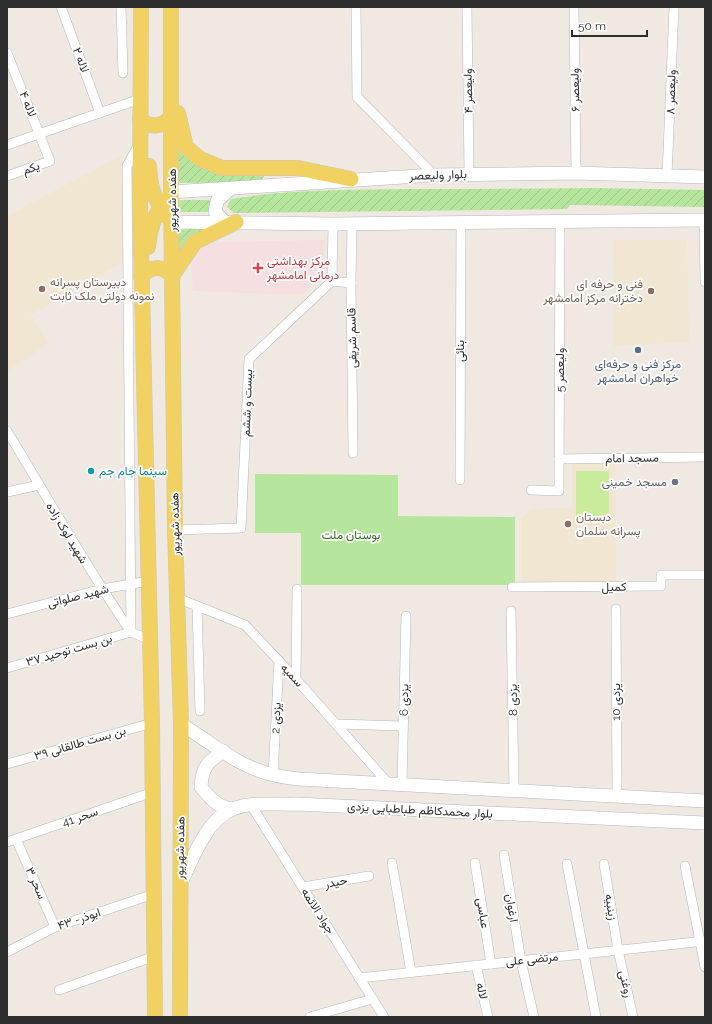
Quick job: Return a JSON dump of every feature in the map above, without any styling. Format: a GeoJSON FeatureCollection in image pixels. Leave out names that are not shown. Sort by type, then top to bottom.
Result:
{"type":"FeatureCollection","features":[{"type":"Feature","properties":{"kind":"main road","name":"هفده شهریور"},"geometry":{"type":"LineString","coordinates":[[141,7],[141,276],[135,311],[149,581],[155,1017]]}},
{"type":"Feature","properties":{"kind":"main road","name":"هفده شهریور"},"geometry":{"type":"LineString","coordinates":[[171,7],[171,192],[175,530],[182,724],[180,1017]]}},
{"type":"Feature","properties":{"kind":"main road"},"geometry":{"type":"LineString","coordinates":[[172,85],[186,147],[200,159],[222,168],[298,168],[351,179]]}},
{"type":"Feature","properties":{"kind":"main road"},"geometry":{"type":"LineString","coordinates":[[140,119],[144,123],[154,126],[165,123],[172,115]]}},
{"type":"Feature","properties":{"kind":"main road"},"geometry":{"type":"LineString","coordinates":[[140,119],[148,141],[149,183],[160,207],[172,222],[352,224],[704,220]]}},
{"type":"Feature","properties":{"kind":"main road","name":"بلوار ولیعصر"},"geometry":{"type":"LineString","coordinates":[[171,192],[230,189],[351,179],[469,174],[576,173],[705,177]]}},
{"type":"Feature","properties":{"kind":"main road"},"geometry":{"type":"LineString","coordinates":[[230,189],[217,201],[215,212],[231,222]]}},
{"type":"Feature","properties":{"kind":"main road"},"geometry":{"type":"LineString","coordinates":[[141,276],[148,259],[150,232],[153,219],[171,192]]}},
{"type":"Feature","properties":{"kind":"main road"},"geometry":{"type":"LineString","coordinates":[[141,276],[154,267],[161,267],[172,276],[195,242],[231,222]]}},
{"type":"Feature","properties":{"kind":"main road","name":"بلوار محمدکاظم طباطبایی یزدی"},"geometry":{"type":"LineString","coordinates":[[182,724],[223,752],[249,766],[273,775],[298,779],[386,782],[705,801]]}},
{"type":"Feature","properties":{"kind":"main road"},"geometry":{"type":"LineString","coordinates":[[223,752],[209,762],[202,772],[201,787],[210,798],[224,808],[232,809]]}},
{"type":"Feature","properties":{"kind":"main road","name":"بلوار محمدکاظم طباطبایی یزدی"},"geometry":{"type":"LineString","coordinates":[[180,887],[202,841],[214,822],[232,809],[251,805],[297,804],[705,824]]}},
{"type":"Feature","properties":{"kind":"street","name":"لاله ۲"},"geometry":{"type":"LineString","coordinates":[[61,7],[100,113]]}},
{"type":"Feature","properties":{"kind":"street"},"geometry":{"type":"LineString","coordinates":[[121,7],[123,73]]}},
{"type":"Feature","properties":{"kind":"street"},"geometry":{"type":"LineString","coordinates":[[356,7],[357,97],[434,175]]}},
{"type":"Feature","properties":{"kind":"street","name":"ولیعصر ۴"},"geometry":{"type":"LineString","coordinates":[[467,7],[469,174]]}},
{"type":"Feature","properties":{"kind":"street","name":"ولیعصر ۶"},"geometry":{"type":"LineString","coordinates":[[574,7],[576,173]]}},
{"type":"Feature","properties":{"kind":"street","name":"ولیعصر ۸"},"geometry":{"type":"LineString","coordinates":[[667,176],[674,7]]}},
{"type":"Feature","properties":{"kind":"street","name":"لاله ۴"},"geometry":{"type":"LineString","coordinates":[[7,53],[40,134]]}},
{"type":"Feature","properties":{"kind":"street"},"geometry":{"type":"LineString","coordinates":[[7,145],[140,99]]}},
{"type":"Feature","properties":{"kind":"street","name":"یکم"},"geometry":{"type":"LineString","coordinates":[[7,176],[50,161],[40,134]]}},
{"type":"Feature","properties":{"kind":"street"},"geometry":{"type":"LineString","coordinates":[[140,143],[127,166],[135,311],[131,632],[150,640]]}},
{"type":"Feature","properties":{"kind":"street"},"geometry":{"type":"LineString","coordinates":[[704,220],[705,282]]}},
{"type":"Feature","properties":{"kind":"street","name":"ولیعصر 5"},"geometry":{"type":"LineString","coordinates":[[531,490],[559,491],[560,221]]}},
{"type":"Feature","properties":{"kind":"street","name":"بنائی"},"geometry":{"type":"LineString","coordinates":[[460,222],[460,480]]}},
{"type":"Feature","properties":{"kind":"street"},"geometry":{"type":"LineString","coordinates":[[333,224],[332,281],[351,283]]}},
{"type":"Feature","properties":{"kind":"street","name":"قاسم شریفی"},"geometry":{"type":"LineString","coordinates":[[352,224],[351,283],[353,453]]}},
{"type":"Feature","properties":{"kind":"street","name":"بیست و ششم"},"geometry":{"type":"LineString","coordinates":[[175,530],[241,528],[248,359],[332,281]]}},
{"type":"Feature","properties":{"kind":"street","name":"شهید لوک زاده"},"geometry":{"type":"LineString","coordinates":[[7,431],[102,589],[131,632]]}},
{"type":"Feature","properties":{"kind":"street","name":"مسجد امام"},"geometry":{"type":"LineString","coordinates":[[560,459],[705,458]]}},
{"type":"Feature","properties":{"kind":"street"},"geometry":{"type":"LineString","coordinates":[[7,492],[39,485]]}},
{"type":"Feature","properties":{"kind":"street","name":"کمیل"},"geometry":{"type":"LineString","coordinates":[[512,587],[661,586],[661,576],[705,575]]}},
{"type":"Feature","properties":{"kind":"street","name":"شهید صلواتی"},"geometry":{"type":"LineString","coordinates":[[7,614],[102,589],[149,581]]}},
{"type":"Feature","properties":{"kind":"street"},"geometry":{"type":"LineString","coordinates":[[296,589],[296,679]]}},
{"type":"Feature","properties":{"kind":"street","name":"سمیه"},"geometry":{"type":"LineString","coordinates":[[177,598],[245,625],[337,724],[386,782]]}},
{"type":"Feature","properties":{"kind":"street"},"geometry":{"type":"LineString","coordinates":[[197,606],[200,711]]}},
{"type":"Feature","properties":{"kind":"street","name":"یزدی 10"},"geometry":{"type":"LineString","coordinates":[[616,609],[617,796]]}},
{"type":"Feature","properties":{"kind":"street","name":"یزدی 8"},"geometry":{"type":"LineString","coordinates":[[511,611],[514,790]]}},
{"type":"Feature","properties":{"kind":"street","name":"یزدی 6"},"geometry":{"type":"LineString","coordinates":[[402,783],[406,616]]}},
{"type":"Feature","properties":{"kind":"street","name":"بن بست توحید ۳۷"},"geometry":{"type":"LineString","coordinates":[[7,668],[131,632]]}},
{"type":"Feature","properties":{"kind":"street","name":"یزدی 2"},"geometry":{"type":"LineString","coordinates":[[273,775],[279,661]]}},
{"type":"Feature","properties":{"kind":"street","name":"بن‌ بست طالقانی ۳۹"},"geometry":{"type":"LineString","coordinates":[[7,764],[152,723]]}},
{"type":"Feature","properties":{"kind":"street"},"geometry":{"type":"LineString","coordinates":[[337,724],[404,726]]}},
{"type":"Feature","properties":{"kind":"street","name":"سحر 41"},"geometry":{"type":"LineString","coordinates":[[11,841],[153,792]]}},
{"type":"Feature","properties":{"kind":"street","name":"جواد الائمه"},"geometry":{"type":"LineString","coordinates":[[251,805],[384,1017]]}},
{"type":"Feature","properties":{"kind":"street","name":"سحر ۳"},"geometry":{"type":"LineString","coordinates":[[11,841],[55,927]]}},
{"type":"Feature","properties":{"kind":"street","name":"ارغوان"},"geometry":{"type":"LineString","coordinates":[[504,855],[521,960],[534,1017]]}},
{"type":"Feature","properties":{"kind":"street"},"geometry":{"type":"LineString","coordinates":[[392,863],[410,972]]}},
{"type":"Feature","properties":{"kind":"street","name":"عباسی"},"geometry":{"type":"LineString","coordinates":[[475,863],[491,964]]}},
{"type":"Feature","properties":{"kind":"street"},"geometry":{"type":"LineString","coordinates":[[567,864],[596,1017]]}},
{"type":"Feature","properties":{"kind":"street","name":"زینبیه"},"geometry":{"type":"LineString","coordinates":[[604,864],[618,950]]}},
{"type":"Feature","properties":{"kind":"street"},"geometry":{"type":"LineString","coordinates":[[685,866],[702,941],[705,968]]}},
{"type":"Feature","properties":{"kind":"street","name":"حیدر"},"geometry":{"type":"LineString","coordinates":[[303,887],[369,876]]}},
{"type":"Feature","properties":{"kind":"street","name":"ابوذر- ۴۳"},"geometry":{"type":"LineString","coordinates":[[7,952],[55,927],[154,894]]}},
{"type":"Feature","properties":{"kind":"street","name":"مرتضی علی"},"geometry":{"type":"LineString","coordinates":[[360,978],[702,941]]}},
{"type":"Feature","properties":{"kind":"street","name":"روغنی"},"geometry":{"type":"LineString","coordinates":[[618,950],[633,1017]]}},
{"type":"Feature","properties":{"kind":"street"},"geometry":{"type":"LineString","coordinates":[[59,990],[155,956]]}},
{"type":"Feature","properties":{"kind":"street","name":"لاله"},"geometry":{"type":"LineString","coordinates":[[476,965],[488,1017]]}},
{"type":"Feature","properties":{"kind":"street"},"geometry":{"type":"LineString","coordinates":[[310,1017],[372,999]]}},
{"type":"Feature","properties":{"kind":"shaded area","name":"دبیرستان پسرانه نمونه دولتی ملک ثابت"},"geometry":{"type":"Polygon","coordinates":[[[121,156],[124,262],[30,315],[49,343],[7,371],[7,216],[121,156]]]}},
{"type":"Feature","properties":{"kind":"shaded area","name":"مرکز بهداشتی درمانی امامشهر"},"geometry":{"type":"Polygon","coordinates":[[[325,240],[324,272],[302,295],[193,291],[191,263],[198,249],[213,242],[325,240]]]}},
{"type":"Feature","properties":{"kind":"shaded area","name":"فنی و حرفه ای دخترانه مرکز امامشهر"},"geometry":{"type":"Polygon","coordinates":[[[613,240],[687,240],[689,342],[614,346],[613,240]]]}},
{"type":"Feature","properties":{"kind":"shaded area","name":"دبستان پسرانه سلمان"},"geometry":{"type":"Polygon","coordinates":[[[572,462],[615,464],[616,582],[521,583],[521,520],[531,509],[572,508],[572,462]]]}},
{"type":"Feature","properties":{"kind":"green space"},"geometry":{"type":"Polygon","coordinates":[[[176,128],[180,150],[193,163],[215,173],[264,176],[260,182],[177,183],[176,128]]]}},
{"type":"Feature","properties":{"kind":"green space"},"geometry":{"type":"Polygon","coordinates":[[[594,188],[705,190],[705,207],[570,205],[567,209],[234,213],[227,207],[231,199],[275,193],[342,190],[594,188]]]}},
{"type":"Feature","properties":{"kind":"green space"},"geometry":{"type":"Polygon","coordinates":[[[209,200],[212,205],[209,212],[180,212],[176,207],[177,201],[209,200]]]}},
{"type":"Feature","properties":{"kind":"green space"},"geometry":{"type":"Polygon","coordinates":[[[217,227],[177,265],[177,230],[217,227]]]}},
{"type":"Feature","properties":{"kind":"green space"},"geometry":{"type":"Polygon","coordinates":[[[576,471],[609,471],[609,523],[576,523],[576,471]]]}},
{"type":"Feature","properties":{"kind":"green space","name":"بوستان ملت"},"geometry":{"type":"Polygon","coordinates":[[[255,474],[398,475],[398,516],[515,517],[515,585],[301,585],[301,533],[255,533],[255,474]]]}},
{"type":"Feature","properties":{"kind":"place","name":"مرکز بهداشتی درمانی امامشهر"},"geometry":{"type":"Point","coordinates":[258,268]}},
{"type":"Feature","properties":{"kind":"place","name":"دبیرستان پسرانه نمونه دولتی ملک ثابت"},"geometry":{"type":"Point","coordinates":[42,289]}},
{"type":"Feature","properties":{"kind":"place","name":"فنی و حرفه ای دخترانه مرکز امامشهر"},"geometry":{"type":"Point","coordinates":[651,291]}},
{"type":"Feature","properties":{"kind":"place","name":"مرکز فنی و حرفه‌ای خواهران امامشهر"},"geometry":{"type":"Point","coordinates":[638,350]}},
{"type":"Feature","properties":{"kind":"place","name":"سینما جام جم"},"geometry":{"type":"Point","coordinates":[91,471]}},
{"type":"Feature","properties":{"kind":"place","name":"مسجد خمینی"},"geometry":{"type":"Point","coordinates":[675,482]}},
{"type":"Feature","properties":{"kind":"place","name":"دبستان پسرانه سلمان"},"geometry":{"type":"Point","coordinates":[568,524]}}]}
